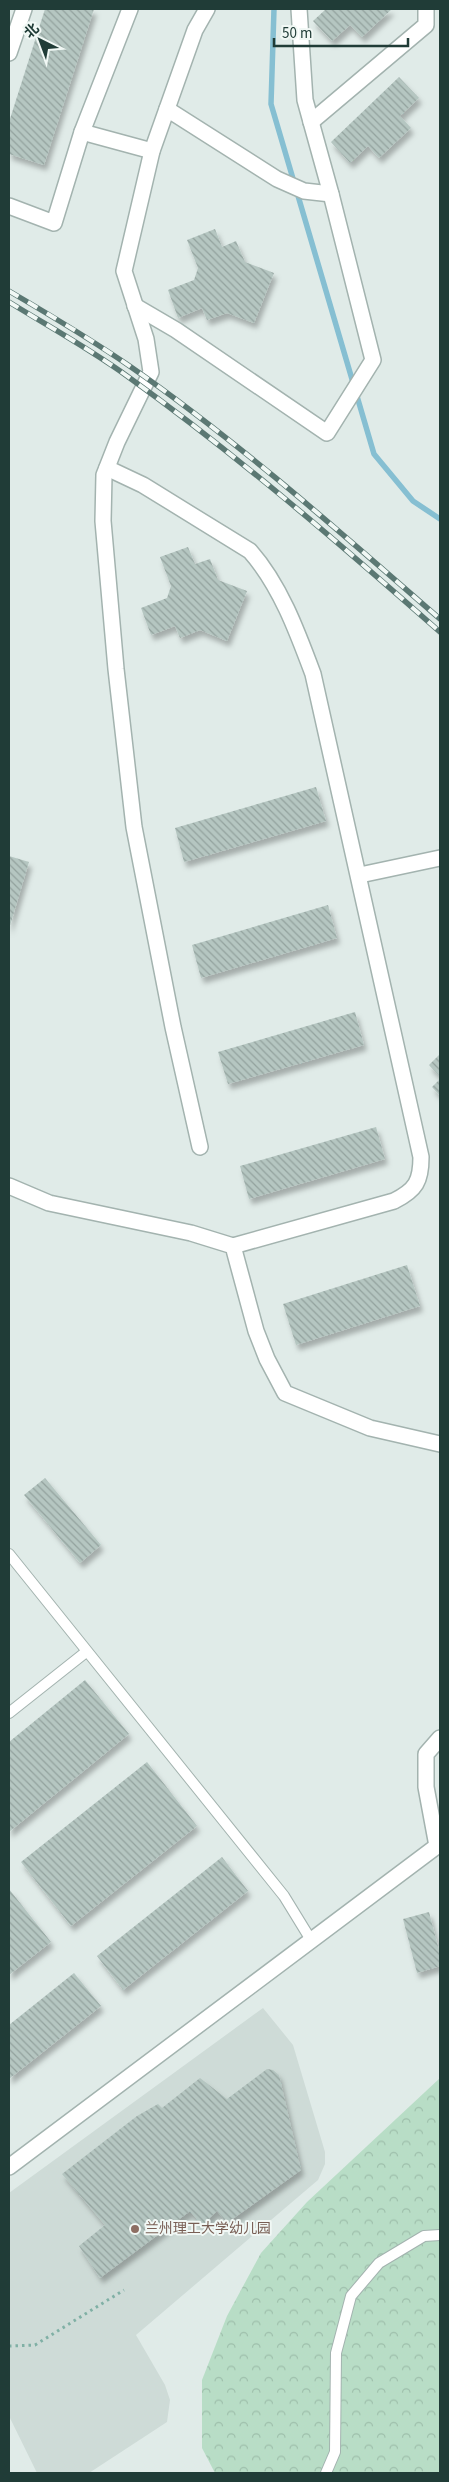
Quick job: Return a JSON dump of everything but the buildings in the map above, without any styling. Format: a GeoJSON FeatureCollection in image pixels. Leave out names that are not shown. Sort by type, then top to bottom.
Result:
{"type":"FeatureCollection","features":[{"type":"Feature","properties":{"kind":"street"},"geometry":{"type":"LineString","coordinates":[[9,53],[24,9]]}},
{"type":"Feature","properties":{"kind":"street"},"geometry":{"type":"LineString","coordinates":[[9,206],[54,223],[82,132],[130,9]]}},
{"type":"Feature","properties":{"kind":"street"},"geometry":{"type":"LineString","coordinates":[[200,1147],[173,1027],[134,827],[116,668],[103,521],[104,476],[151,372],[146,339],[124,271],[152,151],[195,30],[207,9]]}},
{"type":"Feature","properties":{"kind":"street"},"geometry":{"type":"LineString","coordinates":[[135,306],[176,330],[327,433],[373,360],[305,100],[299,9]]}},
{"type":"Feature","properties":{"kind":"street"},"geometry":{"type":"LineString","coordinates":[[311,122],[426,25],[426,9]]}},
{"type":"Feature","properties":{"kind":"street"},"geometry":{"type":"LineString","coordinates":[[167,108],[277,179],[304,191],[331,194]]}},
{"type":"Feature","properties":{"kind":"street"},"geometry":{"type":"LineString","coordinates":[[82,132],[152,151]]}},
{"type":"Feature","properties":{"kind":"street"},"geometry":{"type":"LineString","coordinates":[[9,1186],[48,1203],[191,1233],[233,1246],[394,1201],[408,1194],[421,1174],[420,1157],[360,875],[313,674],[295,628],[264,567],[250,551],[143,485],[107,468]]}},
{"type":"Feature","properties":{"kind":"street"},"geometry":{"type":"LineString","coordinates":[[360,875],[440,858]]}},
{"type":"Feature","properties":{"kind":"street"},"geometry":{"type":"LineString","coordinates":[[233,1246],[256,1331],[267,1359],[285,1393],[370,1428],[440,1444]]}},
{"type":"Feature","properties":{"kind":"street"},"geometry":{"type":"LineString","coordinates":[[9,2167],[439,1846],[426,1787],[426,1754],[440,1738]]}},
{"type":"Feature","properties":{"kind":"lane"},"geometry":{"type":"LineString","coordinates":[[9,1554],[284,1896],[311,1940]]}},
{"type":"Feature","properties":{"kind":"lane"},"geometry":{"type":"LineString","coordinates":[[9,1713],[86,1652]]}},
{"type":"Feature","properties":{"kind":"lane"},"geometry":{"type":"LineString","coordinates":[[326,2473],[335,2452],[336,2353],[351,2296],[379,2263],[424,2236],[440,2235]]}},
{"type":"Feature","properties":{"kind":"path"},"geometry":{"type":"LineString","coordinates":[[9,2346],[35,2345],[124,2290]]}},
{"type":"Feature","properties":{"kind":"shaded area","name":"兰州理工大学幼儿园"},"geometry":{"type":"Polygon","coordinates":[[[263,2008],[293,2045],[325,2152],[325,2164],[318,2180],[136,2335],[165,2385],[170,2400],[167,2422],[89,2473],[37,2473],[9,2416],[9,2193],[263,2008]]]}},
{"type":"Feature","properties":{"kind":"green space"},"geometry":{"type":"Polygon","coordinates":[[[440,2078],[440,2473],[215,2473],[202,2448],[202,2380],[227,2316],[261,2253],[307,2202],[440,2078]]]}},
{"type":"Feature","properties":{"kind":"waterway"},"geometry":{"type":"LineString","coordinates":[[274,9],[271,104],[374,454],[413,501],[440,519]]}},
{"type":"Feature","properties":{"kind":"railway"},"geometry":{"type":"LineString","coordinates":[[9,291],[116,357],[211,426],[289,489],[440,619]]}},
{"type":"Feature","properties":{"kind":"railway"},"geometry":{"type":"LineString","coordinates":[[9,302],[84,347],[168,406],[248,468],[440,632]]}},
{"type":"Feature","properties":{"kind":"place","name":"兰州理工大学幼儿园"},"geometry":{"type":"Point","coordinates":[135,2229]}}]}
